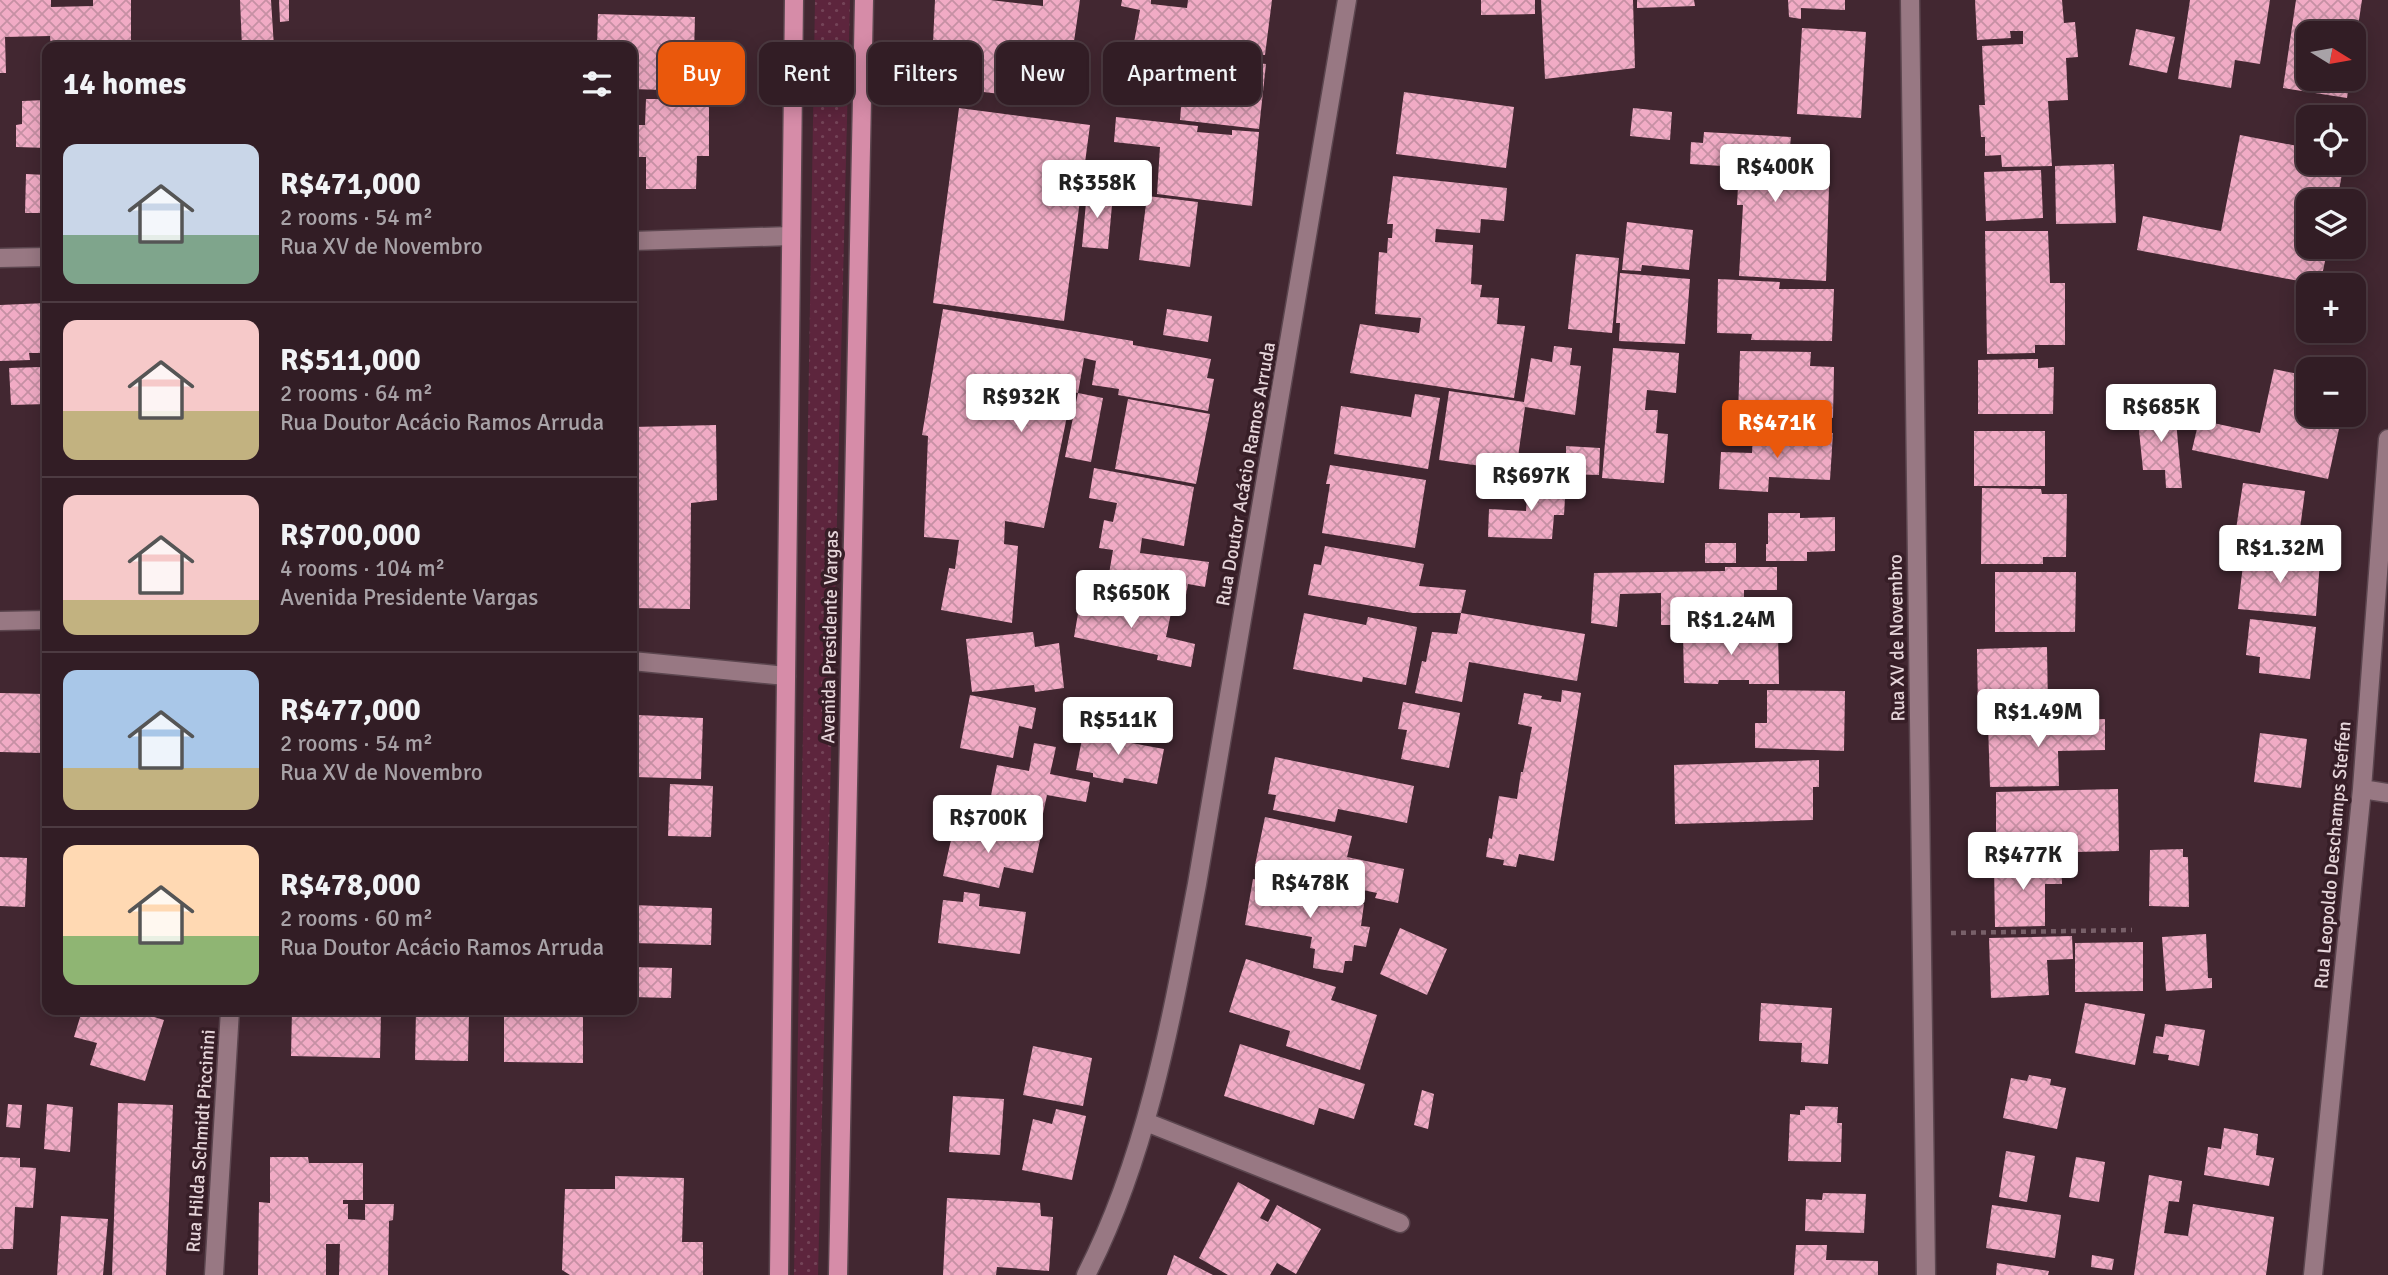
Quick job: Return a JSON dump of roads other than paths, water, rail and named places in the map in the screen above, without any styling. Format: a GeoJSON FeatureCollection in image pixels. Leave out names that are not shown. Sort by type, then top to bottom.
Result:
{"type":"FeatureCollection","features":[{"type":"Feature","properties":{"kind":"main road"},"geometry":{"type":"LineString","coordinates":[[779,1275],[794,0]]}},
{"type":"Feature","properties":{"kind":"main road","name":"Avenida Presidente Vargas"},"geometry":{"type":"LineString","coordinates":[[838,1275],[864,0]]}},
{"type":"Feature","properties":{"kind":"street","name":"Rua Doutor Acácio Ramos Arruda"},"geometry":{"type":"LineString","coordinates":[[1086,1275],[1101,1246],[1146,1122],[1178,985],[1347,0]]}},
{"type":"Feature","properties":{"kind":"street","name":"Rua XV de Novembro"},"geometry":{"type":"LineString","coordinates":[[1910,0],[1926,1275]]}},
{"type":"Feature","properties":{"kind":"street"},"geometry":{"type":"LineString","coordinates":[[637,241],[791,236]]}},
{"type":"Feature","properties":{"kind":"street"},"geometry":{"type":"LineString","coordinates":[[0,258],[42,257]]}},
{"type":"Feature","properties":{"kind":"street","name":"Rua Leopoldo Deschamps Steffen"},"geometry":{"type":"LineString","coordinates":[[2313,1275],[2362,789],[2388,439]]}},
{"type":"Feature","properties":{"kind":"street"},"geometry":{"type":"LineString","coordinates":[[0,621],[42,621]]}},
{"type":"Feature","properties":{"kind":"street"},"geometry":{"type":"LineString","coordinates":[[637,661],[786,676]]}},
{"type":"Feature","properties":{"kind":"street"},"geometry":{"type":"LineString","coordinates":[[2362,789],[2388,793]]}},
{"type":"Feature","properties":{"kind":"street","name":"Rua Hilda Schmidt Piccinini"},"geometry":{"type":"LineString","coordinates":[[214,1275],[230,1015]]}},
{"type":"Feature","properties":{"kind":"street"},"geometry":{"type":"LineString","coordinates":[[1146,1122],[1400,1223]]}}]}
